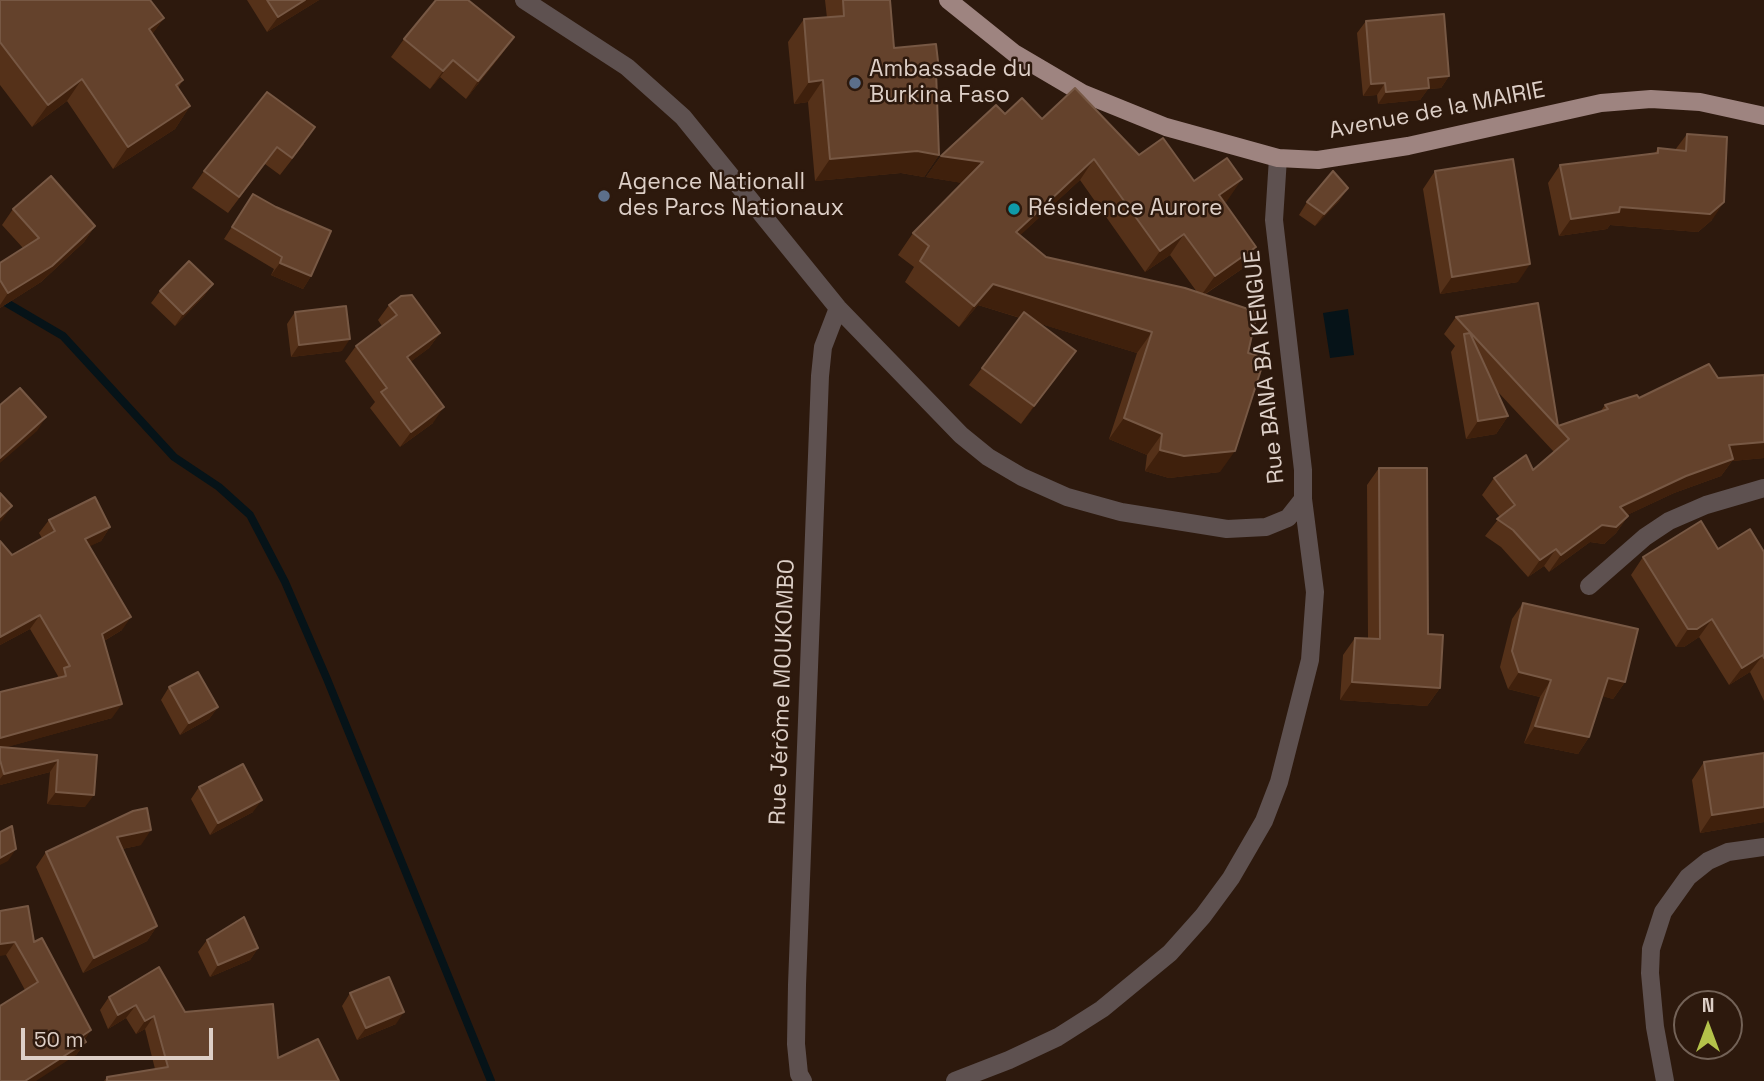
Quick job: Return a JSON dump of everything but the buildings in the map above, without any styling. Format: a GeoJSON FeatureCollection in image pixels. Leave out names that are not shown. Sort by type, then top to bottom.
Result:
{"type":"FeatureCollection","features":[{"type":"Feature","properties":{"kind":"main road","name":"Avenue de la MAIRIE"},"geometry":{"type":"LineString","coordinates":[[947,0],[1014,54],[1082,93],[1166,127],[1278,158],[1318,160],[1408,146],[1601,103],[1651,99],[1700,102],[1764,116]]}},
{"type":"Feature","properties":{"kind":"street","name":"Rue BANA BA KENGUE"},"geometry":{"type":"LineString","coordinates":[[524,0],[627,67],[683,117],[838,308],[961,435],[988,457],[1067,497],[1121,512],[1227,529],[1266,527],[1288,518],[1303,499],[1303,470],[1274,220],[1278,158]]}},
{"type":"Feature","properties":{"kind":"street","name":"Rue Jérôme MOUKOMBO"},"geometry":{"type":"LineString","coordinates":[[803,1081],[799,1074],[796,1044],[797,985],[819,390],[823,347],[838,308]]}},
{"type":"Feature","properties":{"kind":"street"},"geometry":{"type":"LineString","coordinates":[[1588,586],[1646,537],[1670,522],[1706,505],[1764,488]]}},
{"type":"Feature","properties":{"kind":"street"},"geometry":{"type":"LineString","coordinates":[[955,1081],[1046,1042],[1102,1009],[1170,953],[1203,916],[1231,878],[1264,821],[1279,782],[1310,660],[1315,592],[1303,499]]}},
{"type":"Feature","properties":{"kind":"street"},"geometry":{"type":"LineString","coordinates":[[1665,1081],[1655,1027],[1650,973],[1651,948],[1662,912],[1688,877],[1708,861],[1728,852],[1764,847]]}},
{"type":"Feature","properties":{"kind":"shaded area"},"geometry":{"type":"Polygon","coordinates":[[[1348,309],[1354,355],[1330,358],[1323,313],[1348,309]]]}},
{"type":"Feature","properties":{"kind":"waterway"},"geometry":{"type":"LineString","coordinates":[[0,299],[63,336],[174,457],[219,487],[250,515],[285,582],[327,679],[491,1081]]}},
{"type":"Feature","properties":{"kind":"place","name":"Ambassade du Burkina Faso"},"geometry":{"type":"Point","coordinates":[855,83]}},
{"type":"Feature","properties":{"kind":"place","name":"Agence Nationall des Parcs Nationaux"},"geometry":{"type":"Point","coordinates":[604,196]}},
{"type":"Feature","properties":{"kind":"place","name":"Résidence Aurore"},"geometry":{"type":"Point","coordinates":[1014,209]}}]}
